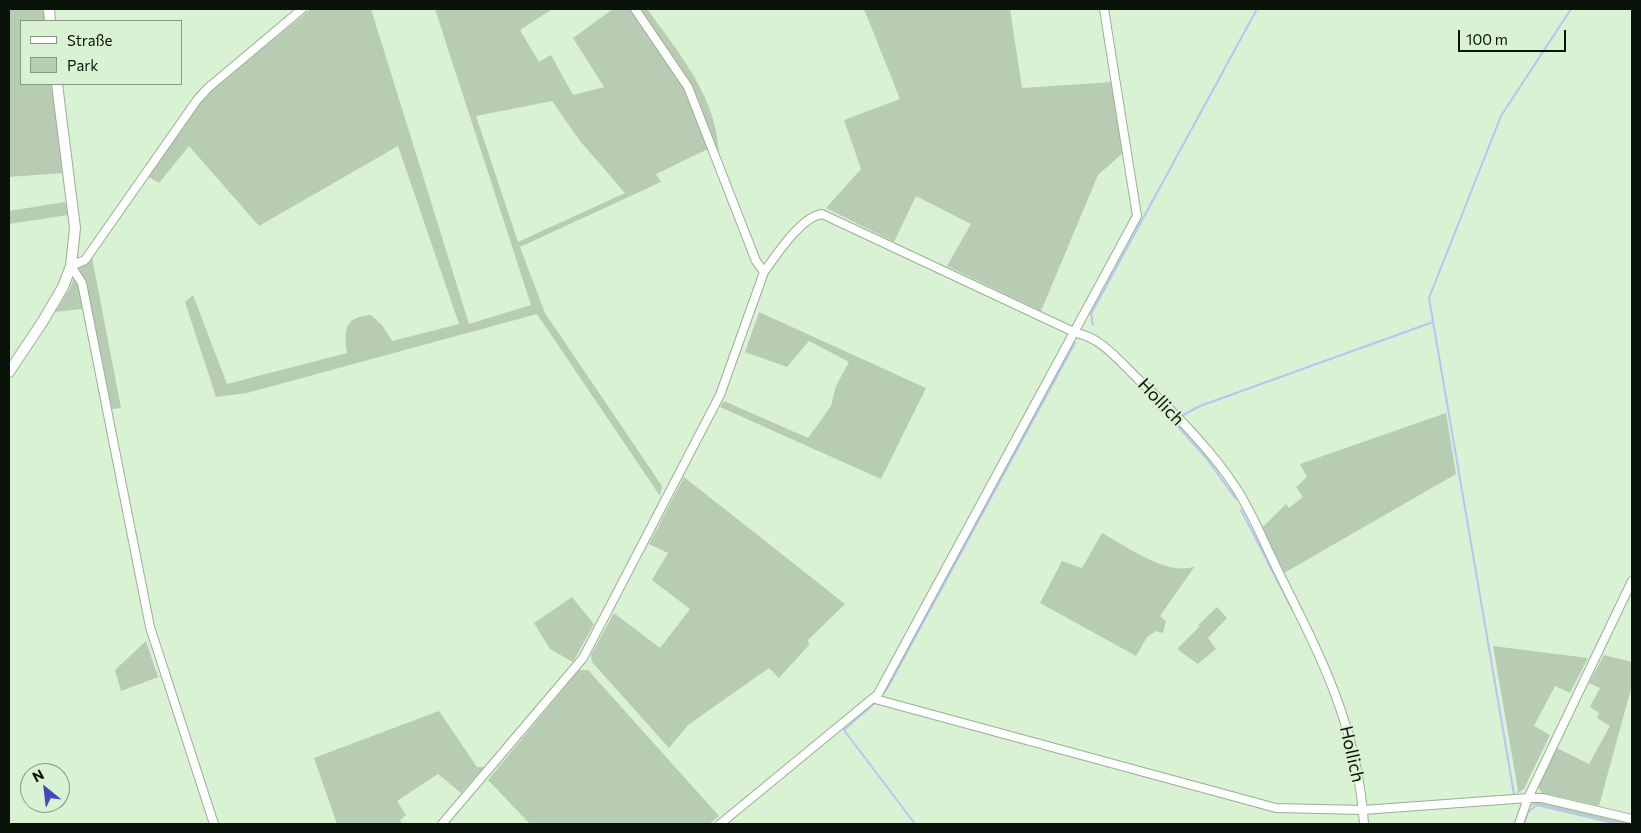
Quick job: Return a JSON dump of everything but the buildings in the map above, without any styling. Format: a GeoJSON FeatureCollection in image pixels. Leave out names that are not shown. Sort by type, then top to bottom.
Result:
{"type":"FeatureCollection","features":[{"type":"Feature","properties":{"kind":"main road"},"geometry":{"type":"LineString","coordinates":[[9,372],[44,321],[63,287],[71,266],[75,228],[57,85]]}},
{"type":"Feature","properties":{"kind":"street"},"geometry":{"type":"LineString","coordinates":[[214,824],[150,627],[82,283],[71,266],[85,260],[196,100],[302,9]]}},
{"type":"Feature","properties":{"kind":"street"},"geometry":{"type":"LineString","coordinates":[[635,9],[688,87],[756,261],[764,272]]}},
{"type":"Feature","properties":{"kind":"street"},"geometry":{"type":"LineString","coordinates":[[720,824],[875,699],[1076,332],[1137,216],[1104,9]]}},
{"type":"Feature","properties":{"kind":"street","name":"Hollich"},"geometry":{"type":"LineString","coordinates":[[442,824],[582,658],[720,394],[764,272],[806,221],[822,214],[1076,332],[1095,338],[1153,393],[1202,446],[1236,488],[1318,652],[1336,694],[1354,750],[1364,824]]}},
{"type":"Feature","properties":{"kind":"street"},"geometry":{"type":"LineString","coordinates":[[1519,824],[1528,798],[1632,581]]}},
{"type":"Feature","properties":{"kind":"street"},"geometry":{"type":"LineString","coordinates":[[875,699],[1276,808],[1363,810],[1542,798],[1632,820]]}},
{"type":"Feature","properties":{"kind":"green space"},"geometry":{"type":"Polygon","coordinates":[[[9,9],[43,9],[45,20],[20,20],[20,85],[52,85],[62,173],[9,177],[9,9]]]}},
{"type":"Feature","properties":{"kind":"green space"},"geometry":{"type":"Polygon","coordinates":[[[311,9],[371,9],[469,324],[531,305],[435,9],[552,9],[520,30],[539,62],[551,55],[573,95],[604,87],[573,38],[613,9],[630,9],[684,88],[708,149],[656,174],[661,182],[520,247],[545,313],[662,486],[660,496],[537,314],[247,393],[216,397],[185,302],[193,295],[227,384],[347,353],[346,331],[348,326],[355,319],[362,316],[371,315],[382,325],[392,341],[459,324],[398,146],[259,226],[189,146],[159,183],[147,176],[196,105],[311,9]],[[552,101],[476,116],[518,242],[625,193],[580,141],[552,101]]]}},
{"type":"Feature","properties":{"kind":"green space"},"geometry":{"type":"Polygon","coordinates":[[[639,9],[647,9],[695,78],[712,116],[719,158],[691,84],[639,9]]]}},
{"type":"Feature","properties":{"kind":"green space"},"geometry":{"type":"Polygon","coordinates":[[[864,9],[1010,9],[1022,88],[1112,82],[1124,152],[1098,175],[1041,311],[947,266],[971,224],[916,196],[894,242],[826,208],[861,169],[844,120],[900,99],[864,9]]]}},
{"type":"Feature","properties":{"kind":"green space"},"geometry":{"type":"Polygon","coordinates":[[[65,202],[68,215],[9,224],[9,211],[65,202]]]}},
{"type":"Feature","properties":{"kind":"green space"},"geometry":{"type":"Polygon","coordinates":[[[85,252],[92,256],[121,408],[112,409],[91,308],[55,312],[69,290],[85,252]]]}},
{"type":"Feature","properties":{"kind":"green space"},"geometry":{"type":"Polygon","coordinates":[[[759,312],[926,388],[881,479],[720,407],[724,401],[808,438],[831,406],[836,386],[849,362],[809,341],[787,367],[745,352],[759,312]]]}},
{"type":"Feature","properties":{"kind":"green space"},"geometry":{"type":"Polygon","coordinates":[[[1446,413],[1456,474],[1284,573],[1261,529],[1286,504],[1289,508],[1303,497],[1296,487],[1307,477],[1300,464],[1446,413]]]}},
{"type":"Feature","properties":{"kind":"green space"},"geometry":{"type":"Polygon","coordinates":[[[684,477],[845,604],[808,640],[809,645],[779,678],[769,668],[688,725],[669,748],[592,662],[591,655],[614,613],[660,648],[690,609],[652,580],[668,553],[649,544],[684,477]]]}},
{"type":"Feature","properties":{"kind":"green space"},"geometry":{"type":"Polygon","coordinates":[[[1102,533],[1160,564],[1185,569],[1195,566],[1160,616],[1166,621],[1163,633],[1156,631],[1147,637],[1136,656],[1040,603],[1062,561],[1082,568],[1102,533]]]}},
{"type":"Feature","properties":{"kind":"green space"},"geometry":{"type":"Polygon","coordinates":[[[572,597],[594,624],[573,662],[550,649],[534,623],[572,597]]]}},
{"type":"Feature","properties":{"kind":"green space"},"geometry":{"type":"Polygon","coordinates":[[[1217,607],[1227,618],[1208,638],[1216,649],[1198,664],[1177,649],[1217,607]]]}},
{"type":"Feature","properties":{"kind":"green space"},"geometry":{"type":"Polygon","coordinates":[[[146,641],[158,677],[121,691],[115,670],[146,641]]]}},
{"type":"Feature","properties":{"kind":"green space"},"geometry":{"type":"Polygon","coordinates":[[[1493,646],[1588,658],[1570,693],[1555,686],[1534,726],[1550,735],[1524,789],[1516,794],[1518,790],[1493,646]]]}},
{"type":"Feature","properties":{"kind":"green space"},"geometry":{"type":"Polygon","coordinates":[[[1604,655],[1632,662],[1632,685],[1599,806],[1542,793],[1538,787],[1557,748],[1589,764],[1610,726],[1597,718],[1599,713],[1590,707],[1600,688],[1589,683],[1604,655]]]}},
{"type":"Feature","properties":{"kind":"green space"},"geometry":{"type":"Polygon","coordinates":[[[579,670],[588,670],[719,816],[709,824],[530,824],[488,780],[579,670]]]}},
{"type":"Feature","properties":{"kind":"green space"},"geometry":{"type":"Polygon","coordinates":[[[439,711],[477,767],[484,767],[461,793],[438,774],[397,801],[406,815],[400,820],[402,824],[337,824],[314,758],[439,711]]]}},
{"type":"Feature","properties":{"kind":"green space"},"geometry":{"type":"Polygon","coordinates":[[[1538,800],[1632,822],[1632,824],[1622,824],[1537,804],[1528,807],[1538,800]]]}},
{"type":"Feature","properties":{"kind":"waterway"},"geometry":{"type":"LineString","coordinates":[[1093,325],[1091,314],[1257,9]]}},
{"type":"Feature","properties":{"kind":"waterway"},"geometry":{"type":"LineString","coordinates":[[1514,794],[1429,298],[1501,116],[1571,9]]}},
{"type":"Feature","properties":{"kind":"waterway"},"geometry":{"type":"LineString","coordinates":[[1183,415],[1200,406],[1433,322]]}},
{"type":"Feature","properties":{"kind":"waterway"},"geometry":{"type":"LineString","coordinates":[[880,697],[887,689],[1075,343]]}},
{"type":"Feature","properties":{"kind":"waterway"},"geometry":{"type":"LineString","coordinates":[[1174,422],[1207,459],[1236,499]]}},
{"type":"Feature","properties":{"kind":"waterway"},"geometry":{"type":"LineString","coordinates":[[1241,510],[1293,611]]}},
{"type":"Feature","properties":{"kind":"waterway"},"geometry":{"type":"LineString","coordinates":[[877,701],[844,730],[915,824]]}},
{"type":"Feature","properties":{"kind":"waterway"},"geometry":{"type":"LineString","coordinates":[[1524,824],[1528,812],[1537,805],[1618,824]]}}]}
